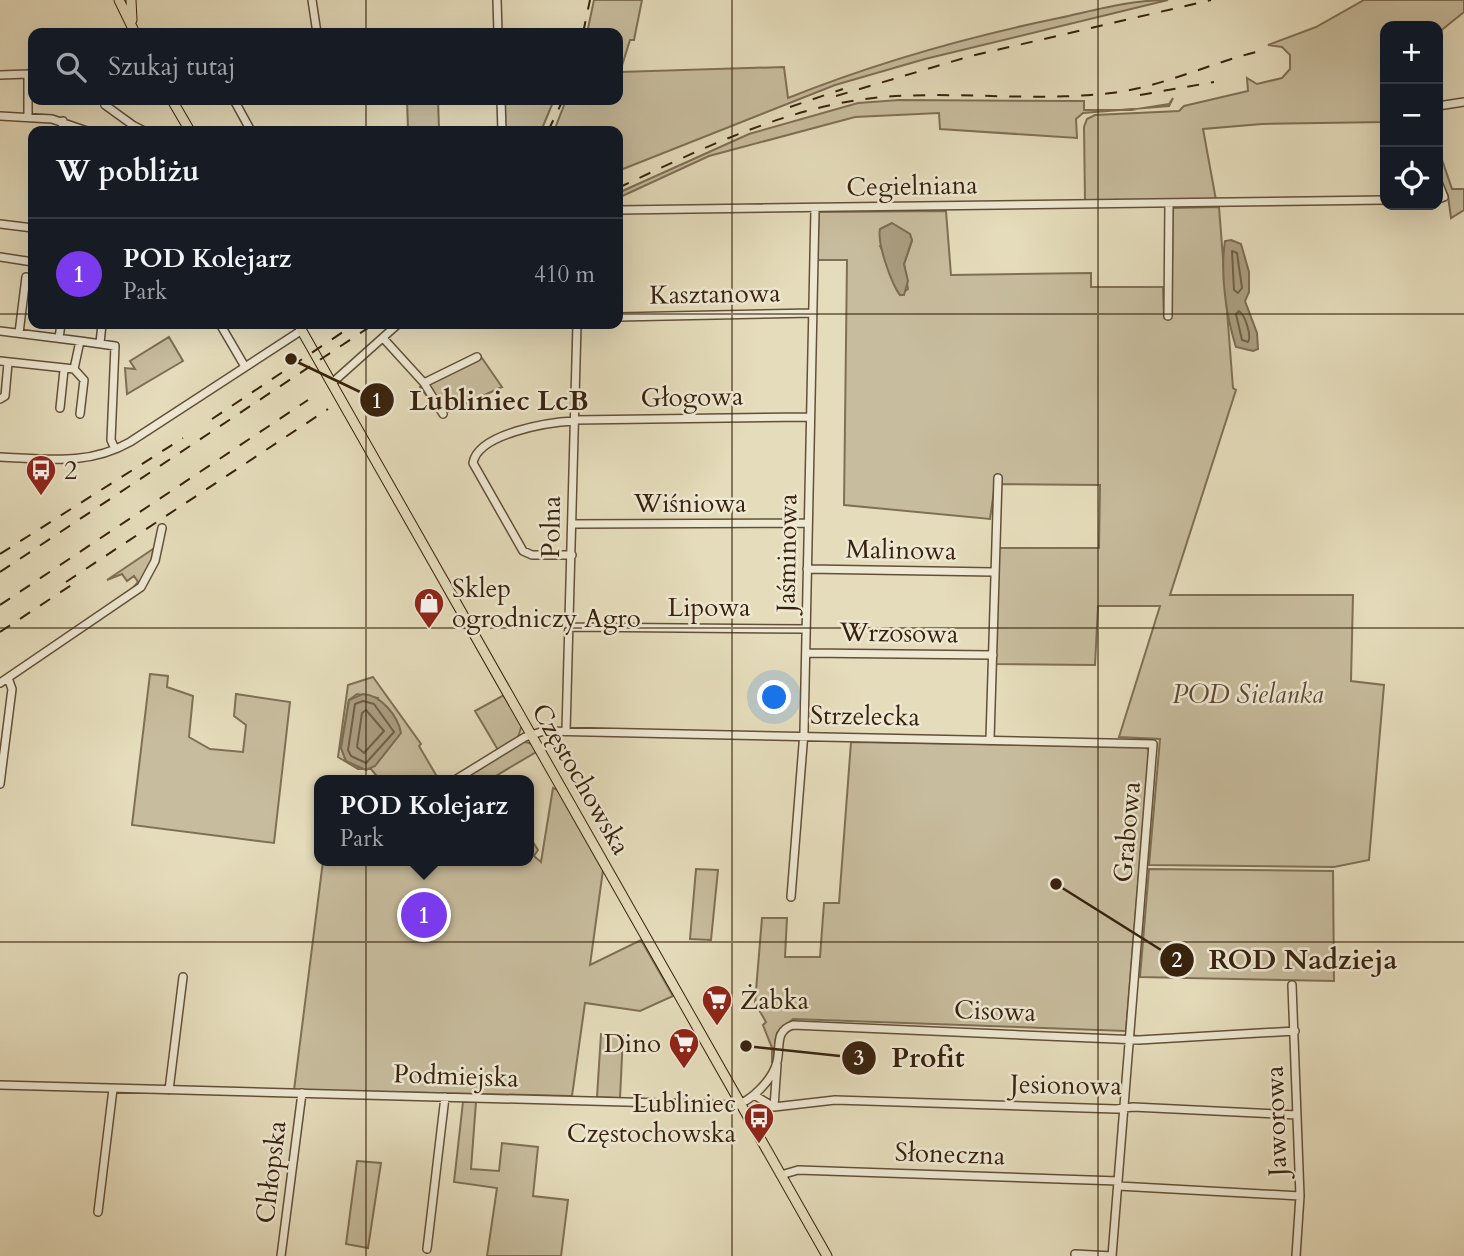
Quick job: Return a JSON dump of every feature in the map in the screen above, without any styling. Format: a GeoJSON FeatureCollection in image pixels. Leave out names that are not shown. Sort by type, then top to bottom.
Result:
{"type":"FeatureCollection","features":[{"type":"Feature","properties":{"kind":"main road"},"geometry":{"type":"LineString","coordinates":[[119,0],[133,28]]}},
{"type":"Feature","properties":{"kind":"main road"},"geometry":{"type":"LineString","coordinates":[[131,0],[134,28]]}},
{"type":"Feature","properties":{"kind":"main road"},"geometry":{"type":"LineString","coordinates":[[175,105],[187,126]]}},
{"type":"Feature","properties":{"kind":"main road","name":"Częstochowska"},"geometry":{"type":"LineString","coordinates":[[301,329],[827,1256]]}},
{"type":"Feature","properties":{"kind":"street"},"geometry":{"type":"LineString","coordinates":[[312,0],[316,28]]}},
{"type":"Feature","properties":{"kind":"street"},"geometry":{"type":"LineString","coordinates":[[497,0],[498,28]]}},
{"type":"Feature","properties":{"kind":"street"},"geometry":{"type":"LineString","coordinates":[[0,75],[28,73]]}},
{"type":"Feature","properties":{"kind":"street"},"geometry":{"type":"LineString","coordinates":[[1443,105],[1464,103]]}},
{"type":"Feature","properties":{"kind":"street"},"geometry":{"type":"LineString","coordinates":[[28,116],[29,105]]}},
{"type":"Feature","properties":{"kind":"street"},"geometry":{"type":"LineString","coordinates":[[105,105],[129,126]]}},
{"type":"Feature","properties":{"kind":"street"},"geometry":{"type":"LineString","coordinates":[[237,105],[248,126]]}},
{"type":"Feature","properties":{"kind":"street"},"geometry":{"type":"LineString","coordinates":[[501,105],[502,126]]}},
{"type":"Feature","properties":{"kind":"street"},"geometry":{"type":"LineString","coordinates":[[0,116],[28,116],[63,121],[75,126]]}},
{"type":"Feature","properties":{"kind":"street"},"geometry":{"type":"LineString","coordinates":[[62,126],[63,121]]}},
{"type":"Feature","properties":{"kind":"street","name":"Cegielniana"},"geometry":{"type":"LineString","coordinates":[[623,210],[1380,200]]}},
{"type":"Feature","properties":{"kind":"street"},"geometry":{"type":"LineString","coordinates":[[1168,316],[1169,203]]}},
{"type":"Feature","properties":{"kind":"street","name":"Jaśminowa"},"geometry":{"type":"LineString","coordinates":[[791,897],[804,735],[815,209]]}},
{"type":"Feature","properties":{"kind":"street"},"geometry":{"type":"LineString","coordinates":[[0,224],[28,227]]}},
{"type":"Feature","properties":{"kind":"street"},"geometry":{"type":"LineString","coordinates":[[0,257],[28,261]]}},
{"type":"Feature","properties":{"kind":"street"},"geometry":{"type":"LineString","coordinates":[[19,333],[26,277]]}},
{"type":"Feature","properties":{"kind":"street","name":"Kasztanowa"},"geometry":{"type":"LineString","coordinates":[[623,317],[813,313]]}},
{"type":"Feature","properties":{"kind":"street"},"geometry":{"type":"LineString","coordinates":[[59,338],[60,329]]}},
{"type":"Feature","properties":{"kind":"street"},"geometry":{"type":"LineString","coordinates":[[100,343],[101,329]]}},
{"type":"Feature","properties":{"kind":"street"},"geometry":{"type":"LineString","coordinates":[[223,329],[244,365]]}},
{"type":"Feature","properties":{"kind":"street"},"geometry":{"type":"LineString","coordinates":[[0,457],[66,460],[92,457],[115,449],[297,329]]}},
{"type":"Feature","properties":{"kind":"street"},"geometry":{"type":"LineString","coordinates":[[332,383],[393,329]]}},
{"type":"Feature","properties":{"kind":"street","name":"Polna"},"geometry":{"type":"LineString","coordinates":[[566,731],[577,329]]}},
{"type":"Feature","properties":{"kind":"street"},"geometry":{"type":"LineString","coordinates":[[0,331],[116,347],[111,440],[115,449]]}},
{"type":"Feature","properties":{"kind":"street"},"geometry":{"type":"LineString","coordinates":[[383,338],[424,383],[443,414]]}},
{"type":"Feature","properties":{"kind":"street"},"geometry":{"type":"LineString","coordinates":[[74,369],[80,341]]}},
{"type":"Feature","properties":{"kind":"street"},"geometry":{"type":"LineString","coordinates":[[424,383],[477,357]]}},
{"type":"Feature","properties":{"kind":"street"},"geometry":{"type":"LineString","coordinates":[[0,399],[5,396],[4,362],[74,369]]}},
{"type":"Feature","properties":{"kind":"street"},"geometry":{"type":"LineString","coordinates":[[74,369],[84,380],[80,414]]}},
{"type":"Feature","properties":{"kind":"street"},"geometry":{"type":"LineString","coordinates":[[60,408],[64,370]]}},
{"type":"Feature","properties":{"kind":"street","name":"Głogowa"},"geometry":{"type":"LineString","coordinates":[[572,555],[532,555],[523,551],[473,463],[481,449],[521,429],[540,424],[810,417]]}},
{"type":"Feature","properties":{"kind":"street","name":"Malinowa"},"geometry":{"type":"LineString","coordinates":[[990,739],[998,478]]}},
{"type":"Feature","properties":{"kind":"street","name":"Wiśniowa"},"geometry":{"type":"LineString","coordinates":[[572,524],[808,523]]}},
{"type":"Feature","properties":{"kind":"street"},"geometry":{"type":"LineString","coordinates":[[0,683],[141,587],[155,561],[162,528]]}},
{"type":"Feature","properties":{"kind":"street","name":"Malinowa"},"geometry":{"type":"LineString","coordinates":[[807,569],[994,572]]}},
{"type":"Feature","properties":{"kind":"street","name":"Lipowa"},"geometry":{"type":"LineString","coordinates":[[570,627],[806,629]]}},
{"type":"Feature","properties":{"kind":"street","name":"Wrzosowa"},"geometry":{"type":"LineString","coordinates":[[806,653],[993,655]]}},
{"type":"Feature","properties":{"kind":"street"},"geometry":{"type":"LineString","coordinates":[[0,784],[12,689],[8,678]]}},
{"type":"Feature","properties":{"kind":"street","name":"Strzelecka"},"geometry":{"type":"LineString","coordinates":[[532,734],[566,731],[804,735],[1149,743],[1154,746]]}},
{"type":"Feature","properties":{"kind":"street"},"geometry":{"type":"LineString","coordinates":[[463,775],[532,734]]}},
{"type":"Feature","properties":{"kind":"street","name":"Grabowa"},"geometry":{"type":"LineString","coordinates":[[1112,1256],[1154,746]]}},
{"type":"Feature","properties":{"kind":"street"},"geometry":{"type":"LineString","coordinates":[[169,1090],[183,977]]}},
{"type":"Feature","properties":{"kind":"street","name":"Jaworowa"},"geometry":{"type":"LineString","coordinates":[[1292,985],[1300,1196],[1296,1256]]}},
{"type":"Feature","properties":{"kind":"street","name":"Cisowa"},"geometry":{"type":"LineString","coordinates":[[742,1104],[754,1095],[777,1064],[779,1035],[793,1025],[1130,1039],[1295,1031]]}},
{"type":"Feature","properties":{"kind":"street"},"geometry":{"type":"LineString","coordinates":[[754,1095],[774,1107],[777,1064]]}},
{"type":"Feature","properties":{"kind":"street","name":"Podmiejska"},"geometry":{"type":"LineString","coordinates":[[0,1085],[742,1104]]}},
{"type":"Feature","properties":{"kind":"street"},"geometry":{"type":"LineString","coordinates":[[98,1212],[113,1088]]}},
{"type":"Feature","properties":{"kind":"street","name":"Chłopska"},"geometry":{"type":"LineString","coordinates":[[281,1256],[302,1093]]}},
{"type":"Feature","properties":{"kind":"street"},"geometry":{"type":"LineString","coordinates":[[427,1249],[445,1097]]}},
{"type":"Feature","properties":{"kind":"street","name":"Jesionowa"},"geometry":{"type":"LineString","coordinates":[[774,1107],[835,1100],[1297,1115]]}},
{"type":"Feature","properties":{"kind":"street","name":"Słoneczna"},"geometry":{"type":"LineString","coordinates":[[781,1175],[798,1170],[1118,1183],[1300,1196]]}},
{"type":"Feature","properties":{"kind":"street"},"geometry":{"type":"LineString","coordinates":[[1075,1254],[1112,1256]]}},
{"type":"Feature","properties":{"kind":"green space"},"geometry":{"type":"Polygon","coordinates":[[[594,0],[642,0],[634,40],[630,40],[623,62],[623,28],[588,28],[594,0]]]}},
{"type":"Feature","properties":{"kind":"green space"},"geometry":{"type":"Polygon","coordinates":[[[1168,0],[925,59],[835,85],[623,169],[623,126],[556,126],[564,105],[623,105],[623,72],[784,67],[788,98],[854,73],[956,42],[1113,6],[1168,0]]]}},
{"type":"Feature","properties":{"kind":"green space"},"geometry":{"type":"Polygon","coordinates":[[[1364,0],[1464,0],[1464,12],[1443,29],[1443,21],[1380,21],[1380,122],[1262,124],[1203,129],[1216,200],[1085,201],[1084,127],[1087,119],[1095,115],[1179,111],[1184,106],[1248,91],[1247,78],[1257,84],[1282,78],[1290,69],[1290,55],[1282,47],[1268,45],[1316,27],[1364,0]]]}},
{"type":"Feature","properties":{"kind":"green space"},"geometry":{"type":"Polygon","coordinates":[[[899,100],[1084,101],[1084,110],[1120,110],[1083,113],[1076,119],[1077,138],[940,129],[939,113],[855,117],[709,156],[623,196],[623,191],[749,134],[858,103],[899,100]]]}},
{"type":"Feature","properties":{"kind":"green space"},"geometry":{"type":"Polygon","coordinates":[[[407,105],[438,105],[439,126],[408,126],[407,105]]]}},
{"type":"Feature","properties":{"kind":"green space"},"geometry":{"type":"Polygon","coordinates":[[[504,105],[552,105],[543,126],[505,126],[504,105]]]}},
{"type":"Feature","properties":{"kind":"green space"},"geometry":{"type":"Polygon","coordinates":[[[1443,163],[1452,189],[1464,189],[1464,210],[1451,218],[1448,196],[1443,186],[1443,163]]]}},
{"type":"Feature","properties":{"kind":"green space","name":"POD Sielanka"},"geometry":{"type":"Polygon","coordinates":[[[1219,207],[1233,388],[1236,390],[1170,595],[1353,595],[1351,681],[1384,685],[1369,860],[1334,867],[1149,865],[1160,739],[1119,737],[1160,606],[1098,606],[1095,665],[995,664],[999,548],[1099,548],[1100,485],[995,484],[990,519],[844,505],[847,260],[817,260],[819,212],[946,211],[951,275],[1091,273],[1091,287],[1163,287],[1164,317],[1171,316],[1173,208],[1219,207]],[[906,232],[880,246],[900,295],[908,289],[904,264],[912,241],[906,232]]]}},
{"type":"Feature","properties":{"kind":"green space"},"geometry":{"type":"Polygon","coordinates":[[[169,337],[183,361],[127,394],[125,368],[135,369],[130,361],[169,337]]]}},
{"type":"Feature","properties":{"kind":"green space"},"geometry":{"type":"Polygon","coordinates":[[[482,358],[502,387],[441,415],[420,387],[482,358]]]}},
{"type":"Feature","properties":{"kind":"green space"},"geometry":{"type":"Polygon","coordinates":[[[153,549],[148,570],[141,580],[133,588],[138,582],[134,576],[127,581],[122,574],[107,580],[153,549]]]}},
{"type":"Feature","properties":{"kind":"green space"},"geometry":{"type":"Polygon","coordinates":[[[150,674],[168,676],[167,687],[193,696],[189,737],[210,749],[243,752],[246,725],[234,716],[236,694],[290,702],[274,843],[132,825],[150,674]]]}},
{"type":"Feature","properties":{"kind":"green space"},"geometry":{"type":"Polygon","coordinates":[[[373,677],[421,744],[419,746],[436,775],[376,775],[371,769],[358,769],[338,757],[348,685],[373,677]],[[357,694],[349,700],[341,748],[346,761],[358,768],[378,698],[357,694]]]}},
{"type":"Feature","properties":{"kind":"green space"},"geometry":{"type":"Polygon","coordinates":[[[504,695],[522,725],[518,737],[498,750],[475,711],[504,695]]]}},
{"type":"Feature","properties":{"kind":"green space"},"geometry":{"type":"Polygon","coordinates":[[[522,741],[532,744],[536,752],[497,775],[467,775],[522,741]]]}},
{"type":"Feature","properties":{"kind":"green space"},"geometry":{"type":"Polygon","coordinates":[[[851,742],[1146,747],[1149,751],[1126,1031],[793,1019],[777,1033],[772,1063],[772,1048],[763,1025],[766,1022],[755,1003],[762,918],[787,918],[785,957],[820,957],[824,903],[839,903],[851,742]]]}},
{"type":"Feature","properties":{"kind":"green space"},"geometry":{"type":"Polygon","coordinates":[[[553,788],[558,790],[603,870],[590,965],[641,940],[673,996],[640,1011],[585,1003],[572,1096],[294,1090],[322,866],[534,866],[534,856],[541,862],[553,788]]]}},
{"type":"Feature","properties":{"kind":"green space"},"geometry":{"type":"Polygon","coordinates":[[[696,869],[718,870],[711,940],[690,939],[696,869]]]}},
{"type":"Feature","properties":{"kind":"green space"},"geometry":{"type":"Polygon","coordinates":[[[1149,869],[1333,871],[1334,981],[1140,977],[1149,869]]]}},
{"type":"Feature","properties":{"kind":"green space"},"geometry":{"type":"Polygon","coordinates":[[[601,1034],[623,1036],[620,1098],[597,1097],[601,1034]]]}},
{"type":"Feature","properties":{"kind":"green space"},"geometry":{"type":"Polygon","coordinates":[[[463,1102],[476,1102],[471,1169],[499,1171],[502,1143],[538,1147],[533,1196],[568,1200],[561,1256],[487,1256],[497,1188],[454,1182],[463,1102]]]}},
{"type":"Feature","properties":{"kind":"green space"},"geometry":{"type":"Polygon","coordinates":[[[357,1161],[381,1163],[368,1248],[346,1244],[357,1161]]]}},
{"type":"Feature","properties":{"kind":"water"},"geometry":{"type":"Polygon","coordinates":[[[892,223],[910,234],[912,240],[904,264],[908,281],[904,295],[900,295],[893,282],[881,244],[880,229],[892,223]]]}},
{"type":"Feature","properties":{"kind":"water"},"geometry":{"type":"Polygon","coordinates":[[[1225,241],[1241,244],[1249,272],[1249,292],[1245,301],[1257,333],[1258,349],[1253,351],[1236,347],[1229,322],[1223,267],[1225,241]]]}},
{"type":"Feature","properties":{"kind":"water"},"geometry":{"type":"Polygon","coordinates":[[[363,694],[376,698],[388,708],[401,733],[375,766],[366,770],[346,761],[341,748],[349,700],[363,694]]]}},
{"type":"Feature","properties":{"kind":"railway"},"geometry":{"type":"LineString","coordinates":[[584,28],[590,0]]}},
{"type":"Feature","properties":{"kind":"railway"},"geometry":{"type":"LineString","coordinates":[[836,96],[971,56],[1211,0]]}},
{"type":"Feature","properties":{"kind":"railway"},"geometry":{"type":"LineString","coordinates":[[623,186],[714,144],[814,109],[911,95],[1054,97],[1111,93],[1169,80],[1264,50]]}},
{"type":"Feature","properties":{"kind":"railway"},"geometry":{"type":"LineString","coordinates":[[1140,95],[1214,82]]}},
{"type":"Feature","properties":{"kind":"railway"},"geometry":{"type":"LineString","coordinates":[[790,107],[843,89]]}},
{"type":"Feature","properties":{"kind":"railway"},"geometry":{"type":"LineString","coordinates":[[550,126],[561,105]]}},
{"type":"Feature","properties":{"kind":"railway"},"geometry":{"type":"LineString","coordinates":[[212,419],[347,329]]}},
{"type":"Feature","properties":{"kind":"railway"},"geometry":{"type":"LineString","coordinates":[[0,572],[366,329]]}},
{"type":"Feature","properties":{"kind":"railway"},"geometry":{"type":"LineString","coordinates":[[0,605],[308,400]]}},
{"type":"Feature","properties":{"kind":"railway"},"geometry":{"type":"LineString","coordinates":[[66,582],[328,409]]}},
{"type":"Feature","properties":{"kind":"railway"},"geometry":{"type":"LineString","coordinates":[[0,554],[183,438]]}},
{"type":"Feature","properties":{"kind":"railway"},"geometry":{"type":"LineString","coordinates":[[0,632],[79,580]]}},
{"type":"Feature","properties":{"kind":"place","name":"Lubliniec LcB"},"geometry":{"type":"Point","coordinates":[291,359]}},
{"type":"Feature","properties":{"kind":"place","name":"2"},"geometry":{"type":"Point","coordinates":[41,497]}},
{"type":"Feature","properties":{"kind":"place","name":"Sklep ogrodniczy Agro"},"geometry":{"type":"Point","coordinates":[429,630]}},
{"type":"Feature","properties":{"kind":"place","name":"ROD Nadzieja"},"geometry":{"type":"Point","coordinates":[1056,884]}},
{"type":"Feature","properties":{"kind":"place","name":"POD Kolejarz"},"geometry":{"type":"Point","coordinates":[424,915]}},
{"type":"Feature","properties":{"kind":"place","name":"Żabka"},"geometry":{"type":"Point","coordinates":[717,1027]}},
{"type":"Feature","properties":{"kind":"place","name":"Profit"},"geometry":{"type":"Point","coordinates":[746,1046]}},
{"type":"Feature","properties":{"kind":"place","name":"Dino"},"geometry":{"type":"Point","coordinates":[684,1070]}},
{"type":"Feature","properties":{"kind":"place","name":"Lubliniec Częstochowska"},"geometry":{"type":"Point","coordinates":[759,1145]}}]}
